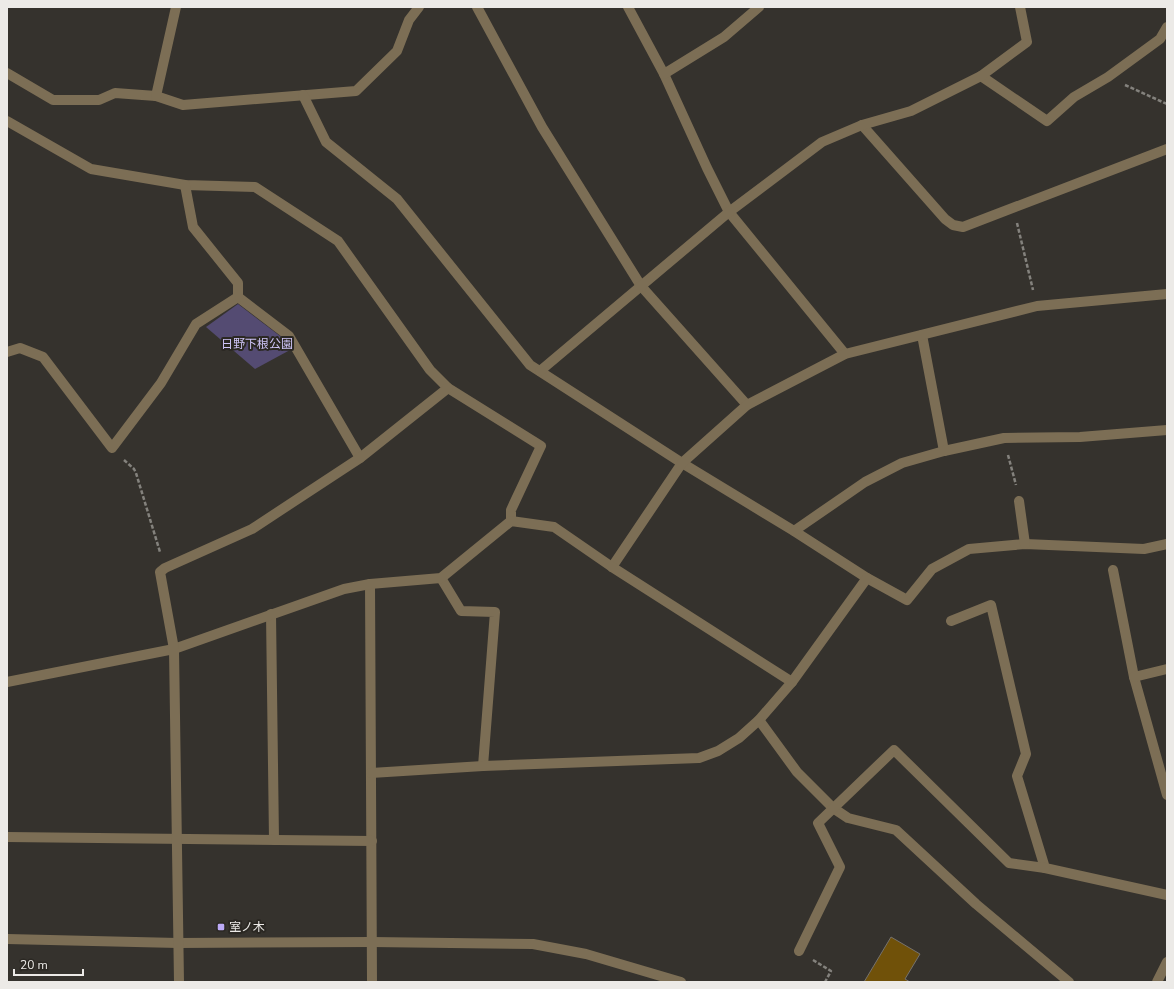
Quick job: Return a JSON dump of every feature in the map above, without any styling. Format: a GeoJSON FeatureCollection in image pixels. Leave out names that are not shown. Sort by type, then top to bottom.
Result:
{"type":"FeatureCollection","features":[{"type":"Feature","properties":{"kind":"street"},"geometry":{"type":"LineString","coordinates":[[156,96],[176,7]]}},
{"type":"Feature","properties":{"kind":"street"},"geometry":{"type":"LineString","coordinates":[[7,73],[53,100],[99,100],[115,93],[156,96],[183,105],[356,91],[397,50],[409,20],[419,7]]}},
{"type":"Feature","properties":{"kind":"street"},"geometry":{"type":"LineString","coordinates":[[477,7],[542,127],[641,286],[747,405]]}},
{"type":"Feature","properties":{"kind":"street"},"geometry":{"type":"LineString","coordinates":[[628,7],[664,74],[706,168],[729,212],[845,354]]}},
{"type":"Feature","properties":{"kind":"street"},"geometry":{"type":"LineString","coordinates":[[664,74],[724,37],[759,7]]}},
{"type":"Feature","properties":{"kind":"street"},"geometry":{"type":"LineString","coordinates":[[540,371],[729,212],[822,142],[862,125],[911,111],[981,76],[1027,42],[1020,7]]}},
{"type":"Feature","properties":{"kind":"street"},"geometry":{"type":"LineString","coordinates":[[981,76],[1047,121],[1074,97],[1108,77],[1160,39],[1167,27]]}},
{"type":"Feature","properties":{"kind":"street"},"geometry":{"type":"LineString","coordinates":[[303,95],[326,142],[397,199],[530,365],[682,463],[794,531],[867,578],[907,600],[932,569],[969,549],[1025,544],[1144,549],[1167,544]]}},
{"type":"Feature","properties":{"kind":"street"},"geometry":{"type":"LineString","coordinates":[[7,121],[90,169],[184,185],[255,187],[338,241],[430,370],[448,388],[540,446],[511,510],[511,521]]}},
{"type":"Feature","properties":{"kind":"street"},"geometry":{"type":"LineString","coordinates":[[862,125],[953,226],[963,227],[1167,149]]}},
{"type":"Feature","properties":{"kind":"street"},"geometry":{"type":"LineString","coordinates":[[184,185],[193,227],[238,283],[238,297]]}},
{"type":"Feature","properties":{"kind":"street"},"geometry":{"type":"LineString","coordinates":[[612,567],[682,463],[747,405],[845,354],[1037,306],[1167,294]]}},
{"type":"Feature","properties":{"kind":"street"},"geometry":{"type":"LineString","coordinates":[[7,352],[20,348],[43,357],[112,448],[161,383],[196,324],[238,297]]}},
{"type":"Feature","properties":{"kind":"street"},"geometry":{"type":"LineString","coordinates":[[238,297],[289,336],[360,458]]}},
{"type":"Feature","properties":{"kind":"street"},"geometry":{"type":"LineString","coordinates":[[922,335],[944,451]]}},
{"type":"Feature","properties":{"kind":"street"},"geometry":{"type":"LineString","coordinates":[[179,982],[174,649],[160,572],[165,568],[252,529],[360,458],[448,388]]}},
{"type":"Feature","properties":{"kind":"street"},"geometry":{"type":"LineString","coordinates":[[794,531],[865,482],[902,463],[944,451],[1004,438],[1080,437],[1167,430]]}},
{"type":"Feature","properties":{"kind":"street"},"geometry":{"type":"LineString","coordinates":[[1019,501],[1025,544]]}},
{"type":"Feature","properties":{"kind":"street"},"geometry":{"type":"LineString","coordinates":[[7,682],[174,649],[344,589],[370,584],[441,578],[511,521],[554,527],[612,567],[792,682]]}},
{"type":"Feature","properties":{"kind":"street"},"geometry":{"type":"LineString","coordinates":[[1113,570],[1134,677],[1167,795]]}},
{"type":"Feature","properties":{"kind":"street"},"geometry":{"type":"LineString","coordinates":[[441,578],[461,611],[495,612],[483,766]]}},
{"type":"Feature","properties":{"kind":"street"},"geometry":{"type":"LineString","coordinates":[[371,774],[483,766],[699,758],[718,751],[739,738],[759,720],[792,682],[867,578]]}},
{"type":"Feature","properties":{"kind":"street"},"geometry":{"type":"LineString","coordinates":[[370,584],[372,982]]}},
{"type":"Feature","properties":{"kind":"street"},"geometry":{"type":"LineString","coordinates":[[951,621],[991,605],[1026,754],[1017,776],[1046,868]]}},
{"type":"Feature","properties":{"kind":"street"},"geometry":{"type":"LineString","coordinates":[[271,614],[274,840]]}},
{"type":"Feature","properties":{"kind":"street"},"geometry":{"type":"LineString","coordinates":[[1134,677],[1167,669]]}},
{"type":"Feature","properties":{"kind":"street"},"geometry":{"type":"LineString","coordinates":[[759,720],[796,772],[833,808],[848,818],[896,830],[976,904],[1069,982]]}},
{"type":"Feature","properties":{"kind":"street"},"geometry":{"type":"LineString","coordinates":[[798,951],[840,867],[818,823],[894,750],[1009,862],[1046,868],[1167,895]]}},
{"type":"Feature","properties":{"kind":"street"},"geometry":{"type":"LineString","coordinates":[[7,837],[372,841]]}},
{"type":"Feature","properties":{"kind":"street"},"geometry":{"type":"LineString","coordinates":[[7,939],[178,943],[372,942],[533,944],[586,954],[681,982]]}},
{"type":"Feature","properties":{"kind":"street"},"geometry":{"type":"LineString","coordinates":[[1157,982],[1167,962]]}},
{"type":"Feature","properties":{"kind":"path"},"geometry":{"type":"LineString","coordinates":[[1108,77],[1167,104]]}},
{"type":"Feature","properties":{"kind":"path"},"geometry":{"type":"LineString","coordinates":[[1013,207],[1037,306]]}},
{"type":"Feature","properties":{"kind":"path"},"geometry":{"type":"LineString","coordinates":[[1009,458],[1017,490]]}},
{"type":"Feature","properties":{"kind":"path"},"geometry":{"type":"LineString","coordinates":[[130,464],[136,473],[160,553]]}},
{"type":"Feature","properties":{"kind":"path"},"geometry":{"type":"LineString","coordinates":[[798,951],[831,971],[825,982]]}},
{"type":"Feature","properties":{"kind":"green space","name":"日野下根公園"},"geometry":{"type":"Polygon","coordinates":[[[238,304],[284,339],[290,350],[255,369],[206,327],[238,304]]]}},
{"type":"Feature","properties":{"kind":"building"},"geometry":{"type":"Polygon","coordinates":[[[891,937],[920,954],[905,979],[910,982],[864,982],[891,937]]]}},
{"type":"Feature","properties":{"kind":"place","name":"室ノ木"},"geometry":{"type":"Point","coordinates":[221,927]}}]}
